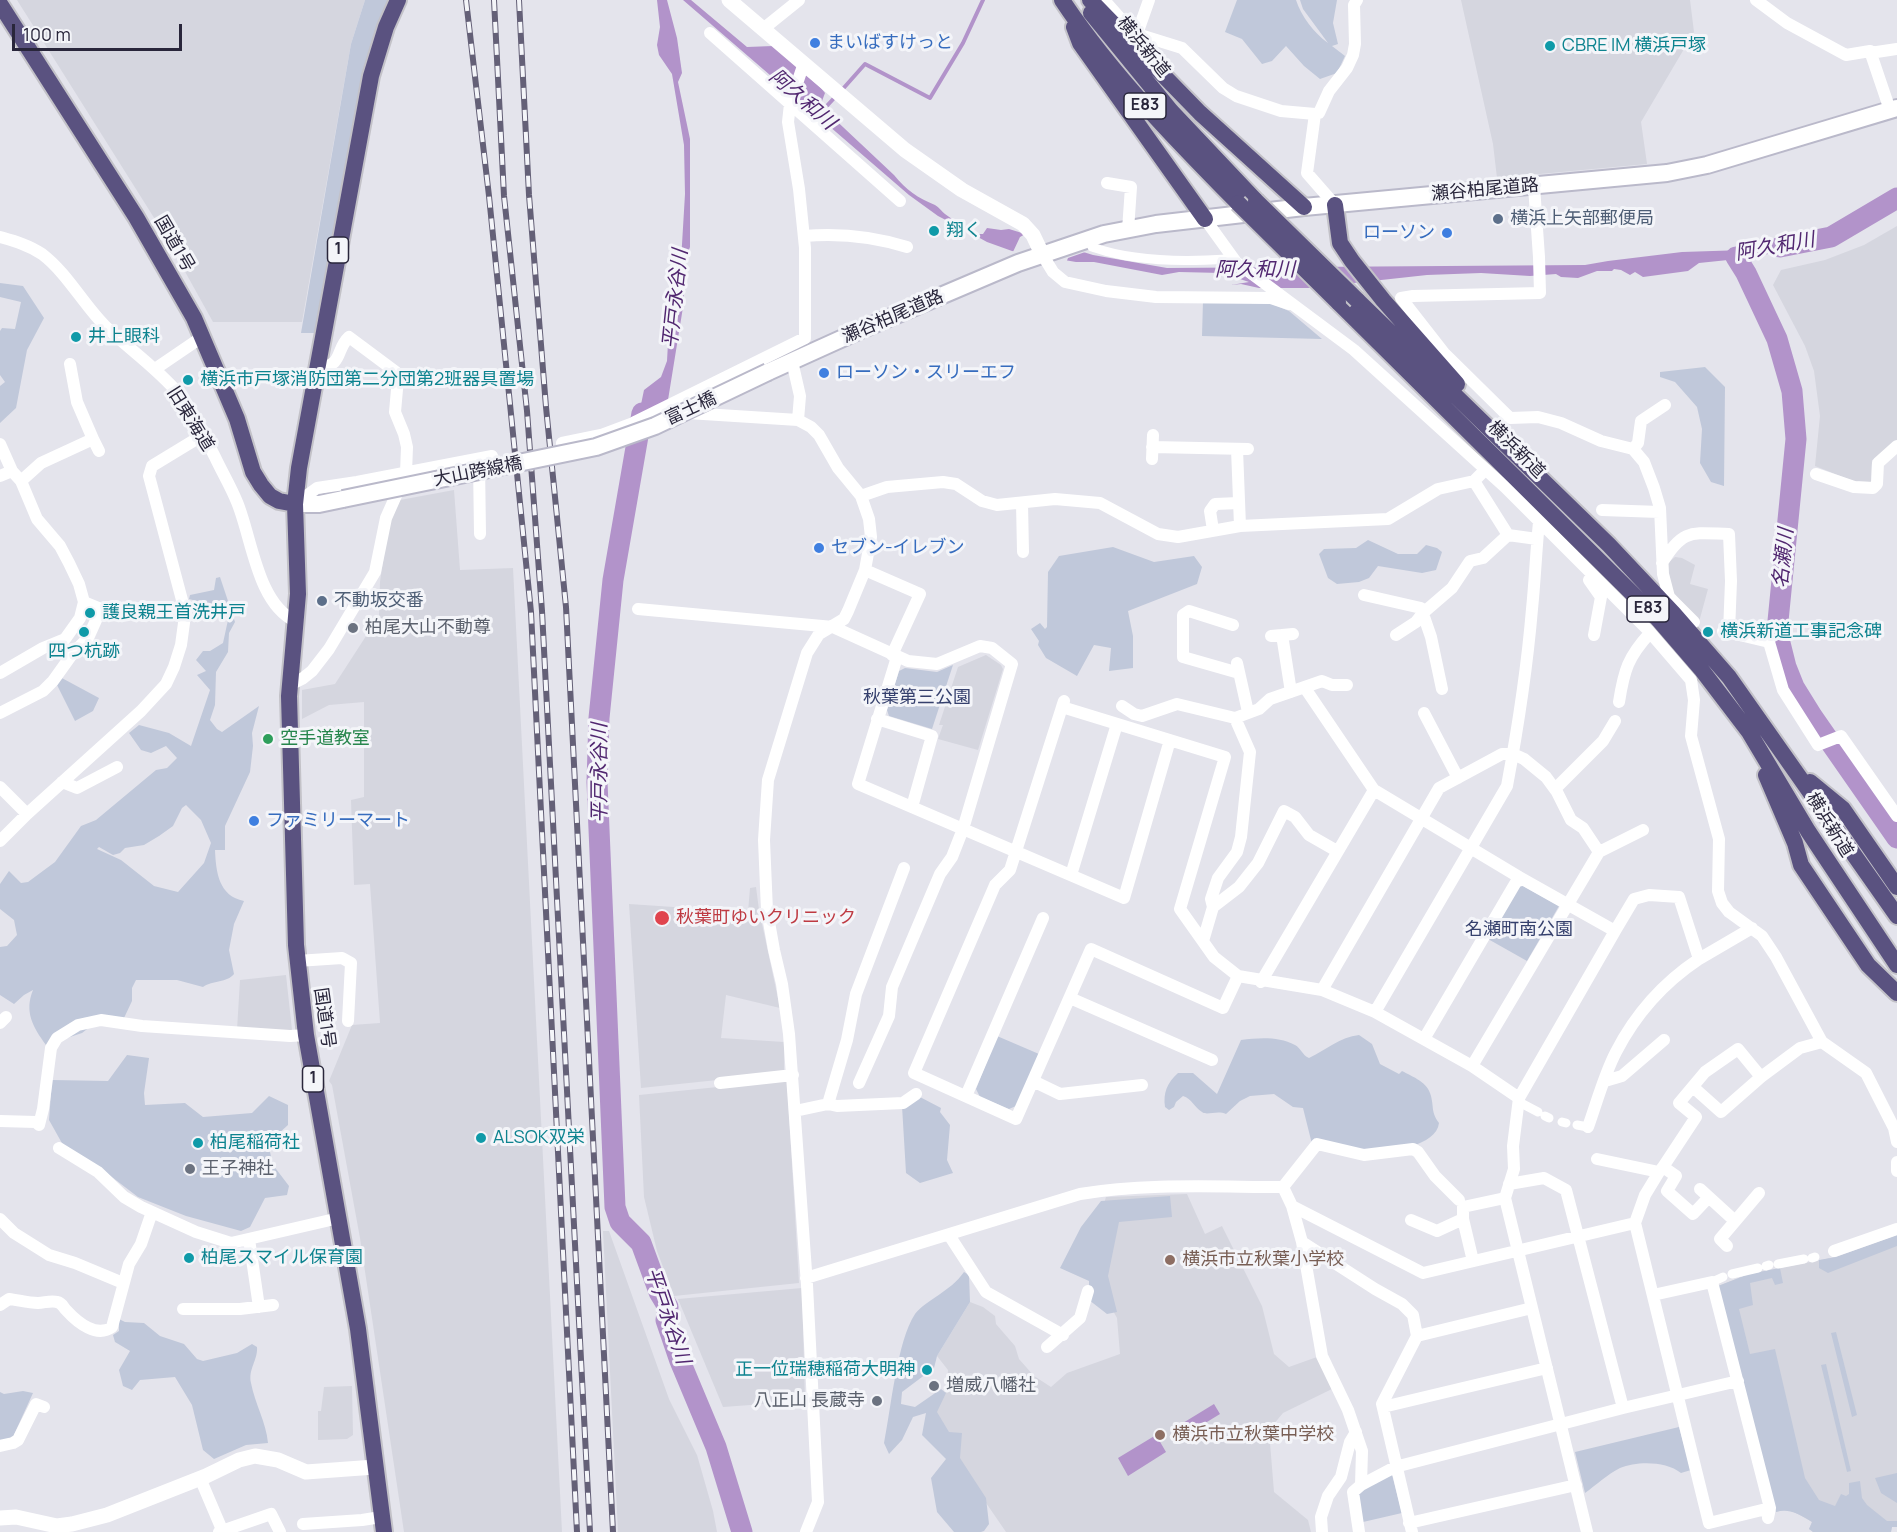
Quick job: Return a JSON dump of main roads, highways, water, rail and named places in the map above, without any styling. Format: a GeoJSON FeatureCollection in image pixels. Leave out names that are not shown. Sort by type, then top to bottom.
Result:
{"type":"FeatureCollection","features":[{"type":"Feature","properties":{"kind":"highway","name":"国道1号"},"geometry":{"type":"LineString","coordinates":[[382,1524],[358,1329],[306,1035],[297,962],[292,844],[290,685],[298,582],[295,504],[299,468],[371,76],[398,0]]}},
{"type":"Feature","properties":{"kind":"highway"},"geometry":{"type":"LineString","coordinates":[[1090,0],[1200,113],[1304,207]]}},
{"type":"Feature","properties":{"kind":"highway"},"geometry":{"type":"LineString","coordinates":[[1070,2],[1080,43],[1205,219]]}},
{"type":"Feature","properties":{"kind":"highway","name":"横浜新道"},"geometry":{"type":"LineString","coordinates":[[1070,2],[1104,31],[1171,111],[1256,201],[1609,545],[1674,614],[1729,677],[1897,916]]}},
{"type":"Feature","properties":{"kind":"highway","name":"横浜新道"},"geometry":{"type":"LineString","coordinates":[[1070,2],[1126,86],[1185,150],[1657,618],[1701,669],[1749,732],[1808,831],[1897,965]]}},
{"type":"Feature","properties":{"kind":"highway","name":"国道1号"},"geometry":{"type":"LineString","coordinates":[[0,4],[136,218],[194,318],[237,419],[253,472],[270,496],[279,501],[295,504]]}},
{"type":"Feature","properties":{"kind":"highway"},"geometry":{"type":"LineString","coordinates":[[1335,206],[1340,243],[1352,261],[1520,458]]}},
{"type":"Feature","properties":{"kind":"highway"},"geometry":{"type":"LineString","coordinates":[[1669,597],[1674,614],[1694,622]]}},
{"type":"Feature","properties":{"kind":"highway"},"geometry":{"type":"LineString","coordinates":[[1749,732],[1802,865],[1868,965],[1897,993]]}},
{"type":"Feature","properties":{"kind":"highway"},"geometry":{"type":"LineString","coordinates":[[1795,770],[1843,809],[1897,887]]}},
{"type":"Feature","properties":{"kind":"main road","name":"瀬谷柏尾道路"},"geometry":{"type":"LineString","coordinates":[[768,372],[1018,263],[1104,234],[1304,207],[1335,206],[1473,190],[1667,173],[1707,165],[1893,109]]}},
{"type":"Feature","properties":{"kind":"main road","name":"富士橋"},"geometry":{"type":"LineString","coordinates":[[612,442],[655,426],[768,372]]}},
{"type":"Feature","properties":{"kind":"main road","name":"大山跨線橋"},"geometry":{"type":"LineString","coordinates":[[295,504],[319,504],[581,452],[612,442]]}},
{"type":"Feature","properties":{"kind":"water"},"geometry":{"type":"Polygon","coordinates":[[[657,0],[667,0],[677,38],[682,73],[678,82],[690,139],[690,247],[684,264],[684,301],[668,400],[639,414],[644,390],[661,377],[667,361],[669,325],[681,261],[685,194],[684,145],[672,74],[659,55],[657,45],[660,27],[657,0]]]}},
{"type":"Feature","properties":{"kind":"water"},"geometry":{"type":"Polygon","coordinates":[[[683,0],[691,0],[747,47],[773,46],[821,88],[825,93],[822,101],[827,112],[903,185],[953,220],[978,234],[983,234],[987,228],[1009,229],[1093,255],[1167,268],[1585,265],[1682,252],[1744,250],[1829,239],[1763,255],[1749,263],[1746,268],[1753,284],[1734,262],[1728,260],[1699,263],[1688,271],[1643,277],[1635,272],[1630,275],[1614,269],[1597,271],[1578,278],[1561,277],[1556,274],[1530,276],[1481,273],[1427,275],[1308,288],[1259,288],[1241,284],[1231,285],[1249,282],[1222,273],[1179,272],[1162,275],[1094,262],[1076,262],[1012,251],[987,242],[938,216],[909,195],[683,0]]]}},
{"type":"Feature","properties":{"kind":"water"},"geometry":{"type":"Polygon","coordinates":[[[1214,1404],[1220,1414],[1184,1436],[1178,1426],[1214,1404]]]}},
{"type":"Feature","properties":{"kind":"water"},"geometry":{"type":"Polygon","coordinates":[[[1156,1435],[1166,1452],[1128,1476],[1118,1458],[1156,1435]]]}},
{"type":"Feature","properties":{"kind":"waterway"},"geometry":{"type":"LineString","coordinates":[[841,91],[865,64],[930,98],[963,43],[983,0]]}},
{"type":"Feature","properties":{"kind":"waterway"},"geometry":{"type":"LineString","coordinates":[[824,109],[836,96]]}},
{"type":"Feature","properties":{"kind":"waterway","name":"阿久和川"},"geometry":{"type":"LineString","coordinates":[[1780,247],[1831,237],[1897,198]]}},
{"type":"Feature","properties":{"kind":"waterway","name":"名瀬川"},"geometry":{"type":"LineString","coordinates":[[1736,257],[1777,339],[1792,391],[1796,439],[1777,631],[1786,667],[1794,687],[1812,716],[1897,838]]}},
{"type":"Feature","properties":{"kind":"waterway","name":"平戸永谷川"},"geometry":{"type":"LineString","coordinates":[[642,413],[613,580],[599,718],[597,782],[615,1207],[620,1222],[641,1243],[659,1292],[668,1307],[666,1320],[680,1361],[716,1447],[742,1532]]}},
{"type":"Feature","properties":{"kind":"railway"},"geometry":{"type":"LineString","coordinates":[[466,0],[489,196],[531,612],[577,1532]]}},
{"type":"Feature","properties":{"kind":"railway"},"geometry":{"type":"LineString","coordinates":[[494,0],[504,196],[527,411],[542,611],[590,1532]]}},
{"type":"Feature","properties":{"kind":"railway"},"geometry":{"type":"LineString","coordinates":[[519,0],[529,195],[546,407],[566,607],[613,1532]]}},
{"type":"Feature","properties":{"kind":"place","name":"まいばすけっと"},"geometry":{"type":"Point","coordinates":[815,43]}},
{"type":"Feature","properties":{"kind":"place","name":"CBRE IM 横浜戸塚"},"geometry":{"type":"Point","coordinates":[1550,46]}},
{"type":"Feature","properties":{"kind":"place","name":"横浜上矢部郵便局"},"geometry":{"type":"Point","coordinates":[1498,219]}},
{"type":"Feature","properties":{"kind":"place","name":"翔く"},"geometry":{"type":"Point","coordinates":[934,231]}},
{"type":"Feature","properties":{"kind":"place","name":"ローソン"},"geometry":{"type":"Point","coordinates":[1447,233]}},
{"type":"Feature","properties":{"kind":"place","name":"井上眼科"},"geometry":{"type":"Point","coordinates":[76,337]}},
{"type":"Feature","properties":{"kind":"place","name":"ローソン・スリーエフ"},"geometry":{"type":"Point","coordinates":[824,373]}},
{"type":"Feature","properties":{"kind":"place","name":"横浜市戸塚消防団第二分団第2班器具置場"},"geometry":{"type":"Point","coordinates":[188,380]}},
{"type":"Feature","properties":{"kind":"place","name":"セブン-イレブン"},"geometry":{"type":"Point","coordinates":[819,548]}},
{"type":"Feature","properties":{"kind":"place","name":"不動坂交番"},"geometry":{"type":"Point","coordinates":[322,601]}},
{"type":"Feature","properties":{"kind":"place","name":"護良親王首洗井戸"},"geometry":{"type":"Point","coordinates":[90,613]}},
{"type":"Feature","properties":{"kind":"place","name":"柏尾大山不動尊"},"geometry":{"type":"Point","coordinates":[353,628]}},
{"type":"Feature","properties":{"kind":"place","name":"四つ杭跡"},"geometry":{"type":"Point","coordinates":[84,632]}},
{"type":"Feature","properties":{"kind":"place","name":"横浜新道工事記念碑"},"geometry":{"type":"Point","coordinates":[1708,632]}},
{"type":"Feature","properties":{"kind":"place","name":"空手道教室"},"geometry":{"type":"Point","coordinates":[268,739]}},
{"type":"Feature","properties":{"kind":"place","name":"ファミリーマート"},"geometry":{"type":"Point","coordinates":[254,821]}},
{"type":"Feature","properties":{"kind":"place","name":"秋葉町ゆいクリニック"},"geometry":{"type":"Point","coordinates":[662,918]}},
{"type":"Feature","properties":{"kind":"place","name":"ALSOK双栄"},"geometry":{"type":"Point","coordinates":[481,1138]}},
{"type":"Feature","properties":{"kind":"place","name":"柏尾稲荷社"},"geometry":{"type":"Point","coordinates":[198,1143]}},
{"type":"Feature","properties":{"kind":"place","name":"王子神社"},"geometry":{"type":"Point","coordinates":[190,1169]}},
{"type":"Feature","properties":{"kind":"place","name":"柏尾スマイル保育園"},"geometry":{"type":"Point","coordinates":[189,1258]}},
{"type":"Feature","properties":{"kind":"place","name":"横浜市立秋葉小学校"},"geometry":{"type":"Point","coordinates":[1170,1260]}},
{"type":"Feature","properties":{"kind":"place","name":"正一位瑞穂稲荷大明神"},"geometry":{"type":"Point","coordinates":[927,1370]}},
{"type":"Feature","properties":{"kind":"place","name":"増威八幡社"},"geometry":{"type":"Point","coordinates":[934,1386]}},
{"type":"Feature","properties":{"kind":"place","name":"八正山 長蔵寺"},"geometry":{"type":"Point","coordinates":[877,1401]}},
{"type":"Feature","properties":{"kind":"place","name":"横浜市立秋葉中学校"},"geometry":{"type":"Point","coordinates":[1160,1435]}},
{"type":"Feature","properties":{"kind":"park label","name":"秋葉第三公園"},"geometry":{"type":"Point","coordinates":[917,698]}},
{"type":"Feature","properties":{"kind":"park label","name":"名瀬町南公園"},"geometry":{"type":"Point","coordinates":[1519,930]}}]}
